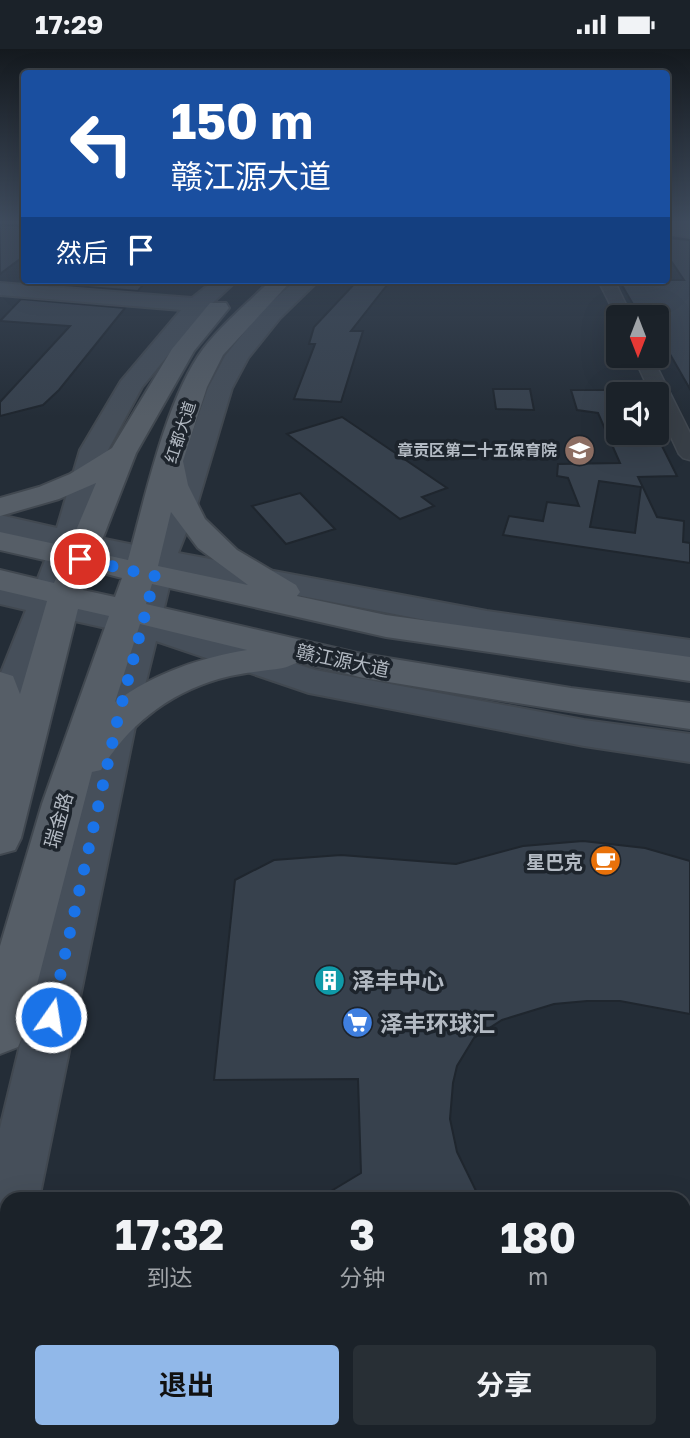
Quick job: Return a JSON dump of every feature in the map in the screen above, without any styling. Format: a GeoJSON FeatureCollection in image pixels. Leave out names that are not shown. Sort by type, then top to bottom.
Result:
{"type":"FeatureCollection","features":[{"type":"Feature","properties":{"kind":"main road","name":"红都大道"},"geometry":{"type":"LineString","coordinates":[[74,550],[122,453],[184,349],[221,305],[243,288]]}},
{"type":"Feature","properties":{"kind":"main road","name":"红都大道"},"geometry":{"type":"LineString","coordinates":[[150,566],[172,452],[195,387],[213,352],[275,288]]}},
{"type":"Feature","properties":{"kind":"main road"},"geometry":{"type":"LineString","coordinates":[[172,452],[173,481],[182,505],[210,543],[257,578],[304,601],[377,624]]}},
{"type":"Feature","properties":{"kind":"main road"},"geometry":{"type":"LineString","coordinates":[[0,507],[45,495],[87,477],[122,453]]}},
{"type":"Feature","properties":{"kind":"main road"},"geometry":{"type":"LineString","coordinates":[[0,541],[74,550],[150,566],[377,624],[690,669]]}},
{"type":"Feature","properties":{"kind":"main road","name":"赣江源大道"},"geometry":{"type":"LineString","coordinates":[[0,580],[55,599],[133,618],[365,666],[571,700],[690,716]]}},
{"type":"Feature","properties":{"kind":"main road"},"geometry":{"type":"LineString","coordinates":[[0,838],[12,801],[55,599]]}},
{"type":"Feature","properties":{"kind":"main road","name":"瑞金路"},"geometry":{"type":"LineString","coordinates":[[0,1031],[62,804],[133,618]]}},
{"type":"Feature","properties":{"kind":"main road"},"geometry":{"type":"LineString","coordinates":[[62,804],[90,755],[117,722],[136,705],[178,681],[221,666],[253,660],[312,658],[365,666],[377,624]]}},
{"type":"Feature","properties":{"kind":"main road"},"geometry":{"type":"LineString","coordinates":[[2,704],[12,801]]}},
{"type":"Feature","properties":{"kind":"street"},"geometry":{"type":"LineString","coordinates":[[2,704],[55,599],[74,550],[94,450],[130,386],[197,305],[218,288]]}},
{"type":"Feature","properties":{"kind":"street"},"geometry":{"type":"LineString","coordinates":[[13,1192],[117,722],[133,618],[150,566],[182,505],[220,388],[237,356],[272,313],[300,288]]}},
{"type":"Feature","properties":{"kind":"street"},"geometry":{"type":"LineString","coordinates":[[610,288],[618,305]]}},
{"type":"Feature","properties":{"kind":"street"},"geometry":{"type":"LineString","coordinates":[[0,289],[197,305]]}},
{"type":"Feature","properties":{"kind":"street"},"geometry":{"type":"LineString","coordinates":[[648,368],[690,454]]}},
{"type":"Feature","properties":{"kind":"street"},"geometry":{"type":"LineString","coordinates":[[0,524],[74,550]]}},
{"type":"Feature","properties":{"kind":"street"},"geometry":{"type":"LineString","coordinates":[[150,566],[257,578],[590,640],[690,651]]}},
{"type":"Feature","properties":{"kind":"street"},"geometry":{"type":"LineString","coordinates":[[0,594],[55,599]]}},
{"type":"Feature","properties":{"kind":"street"},"geometry":{"type":"LineString","coordinates":[[133,618],[309,681],[584,733],[690,748]]}},
{"type":"Feature","properties":{"kind":"building"},"geometry":{"type":"Polygon","coordinates":[[[98,288],[141,288],[138,291],[98,288]]]}},
{"type":"Feature","properties":{"kind":"building"},"geometry":{"type":"Polygon","coordinates":[[[351,288],[385,288],[351,331],[363,331],[341,402],[294,399],[315,344],[309,344],[314,327],[351,288]]]}},
{"type":"Feature","properties":{"kind":"building"},"geometry":{"type":"Polygon","coordinates":[[[624,288],[690,288],[690,389],[669,352],[669,305],[633,305],[624,288]]]}},
{"type":"Feature","properties":{"kind":"building"},"geometry":{"type":"Polygon","coordinates":[[[21,299],[125,308],[59,390],[43,405],[0,416],[0,402],[70,326],[0,321],[21,299]]]}},
{"type":"Feature","properties":{"kind":"building"},"geometry":{"type":"Polygon","coordinates":[[[493,389],[530,389],[534,410],[496,409],[493,389]]]}},
{"type":"Feature","properties":{"kind":"building"},"geometry":{"type":"Polygon","coordinates":[[[571,390],[606,390],[606,431],[598,413],[577,410],[571,390]]]}},
{"type":"Feature","properties":{"kind":"building"},"geometry":{"type":"Polygon","coordinates":[[[342,417],[447,488],[422,497],[434,506],[400,519],[287,434],[342,417]]]}},
{"type":"Feature","properties":{"kind":"building"},"geometry":{"type":"Polygon","coordinates":[[[612,445],[662,445],[677,476],[638,477],[657,517],[684,521],[683,542],[690,543],[690,563],[503,535],[509,516],[543,521],[547,502],[579,506],[568,478],[557,476],[558,464],[620,463],[612,445]],[[599,481],[590,527],[635,533],[641,487],[599,481]]]}},
{"type":"Feature","properties":{"kind":"building"},"geometry":{"type":"Polygon","coordinates":[[[300,493],[335,529],[286,544],[252,506],[300,493]]]}},
{"type":"Feature","properties":{"kind":"building","name":"泽丰环球汇"},"geometry":{"type":"Polygon","coordinates":[[[583,841],[645,848],[690,861],[690,1014],[620,1001],[587,1001],[554,1004],[502,1020],[474,1038],[457,1066],[453,1083],[450,1119],[457,1152],[477,1192],[330,1192],[361,1173],[358,1079],[214,1080],[235,880],[274,860],[341,855],[456,864],[523,846],[583,841]]]}},
{"type":"Feature","properties":{"kind":"place","name":"章贡区第二十五保育院"},"geometry":{"type":"Point","coordinates":[580,450]}},
{"type":"Feature","properties":{"kind":"place","name":"星巴克"},"geometry":{"type":"Point","coordinates":[606,861]}},
{"type":"Feature","properties":{"kind":"place","name":"泽丰中心"},"geometry":{"type":"Point","coordinates":[329,980]}},
{"type":"Feature","properties":{"kind":"place","name":"泽丰环球汇"},"geometry":{"type":"Point","coordinates":[357,1023]}},
{"type":"Feature","properties":{"kind":"route"},"geometry":{"type":"LineString","coordinates":[[51,1017],[117,722],[140,625],[155,576],[80,559]]}}]}
